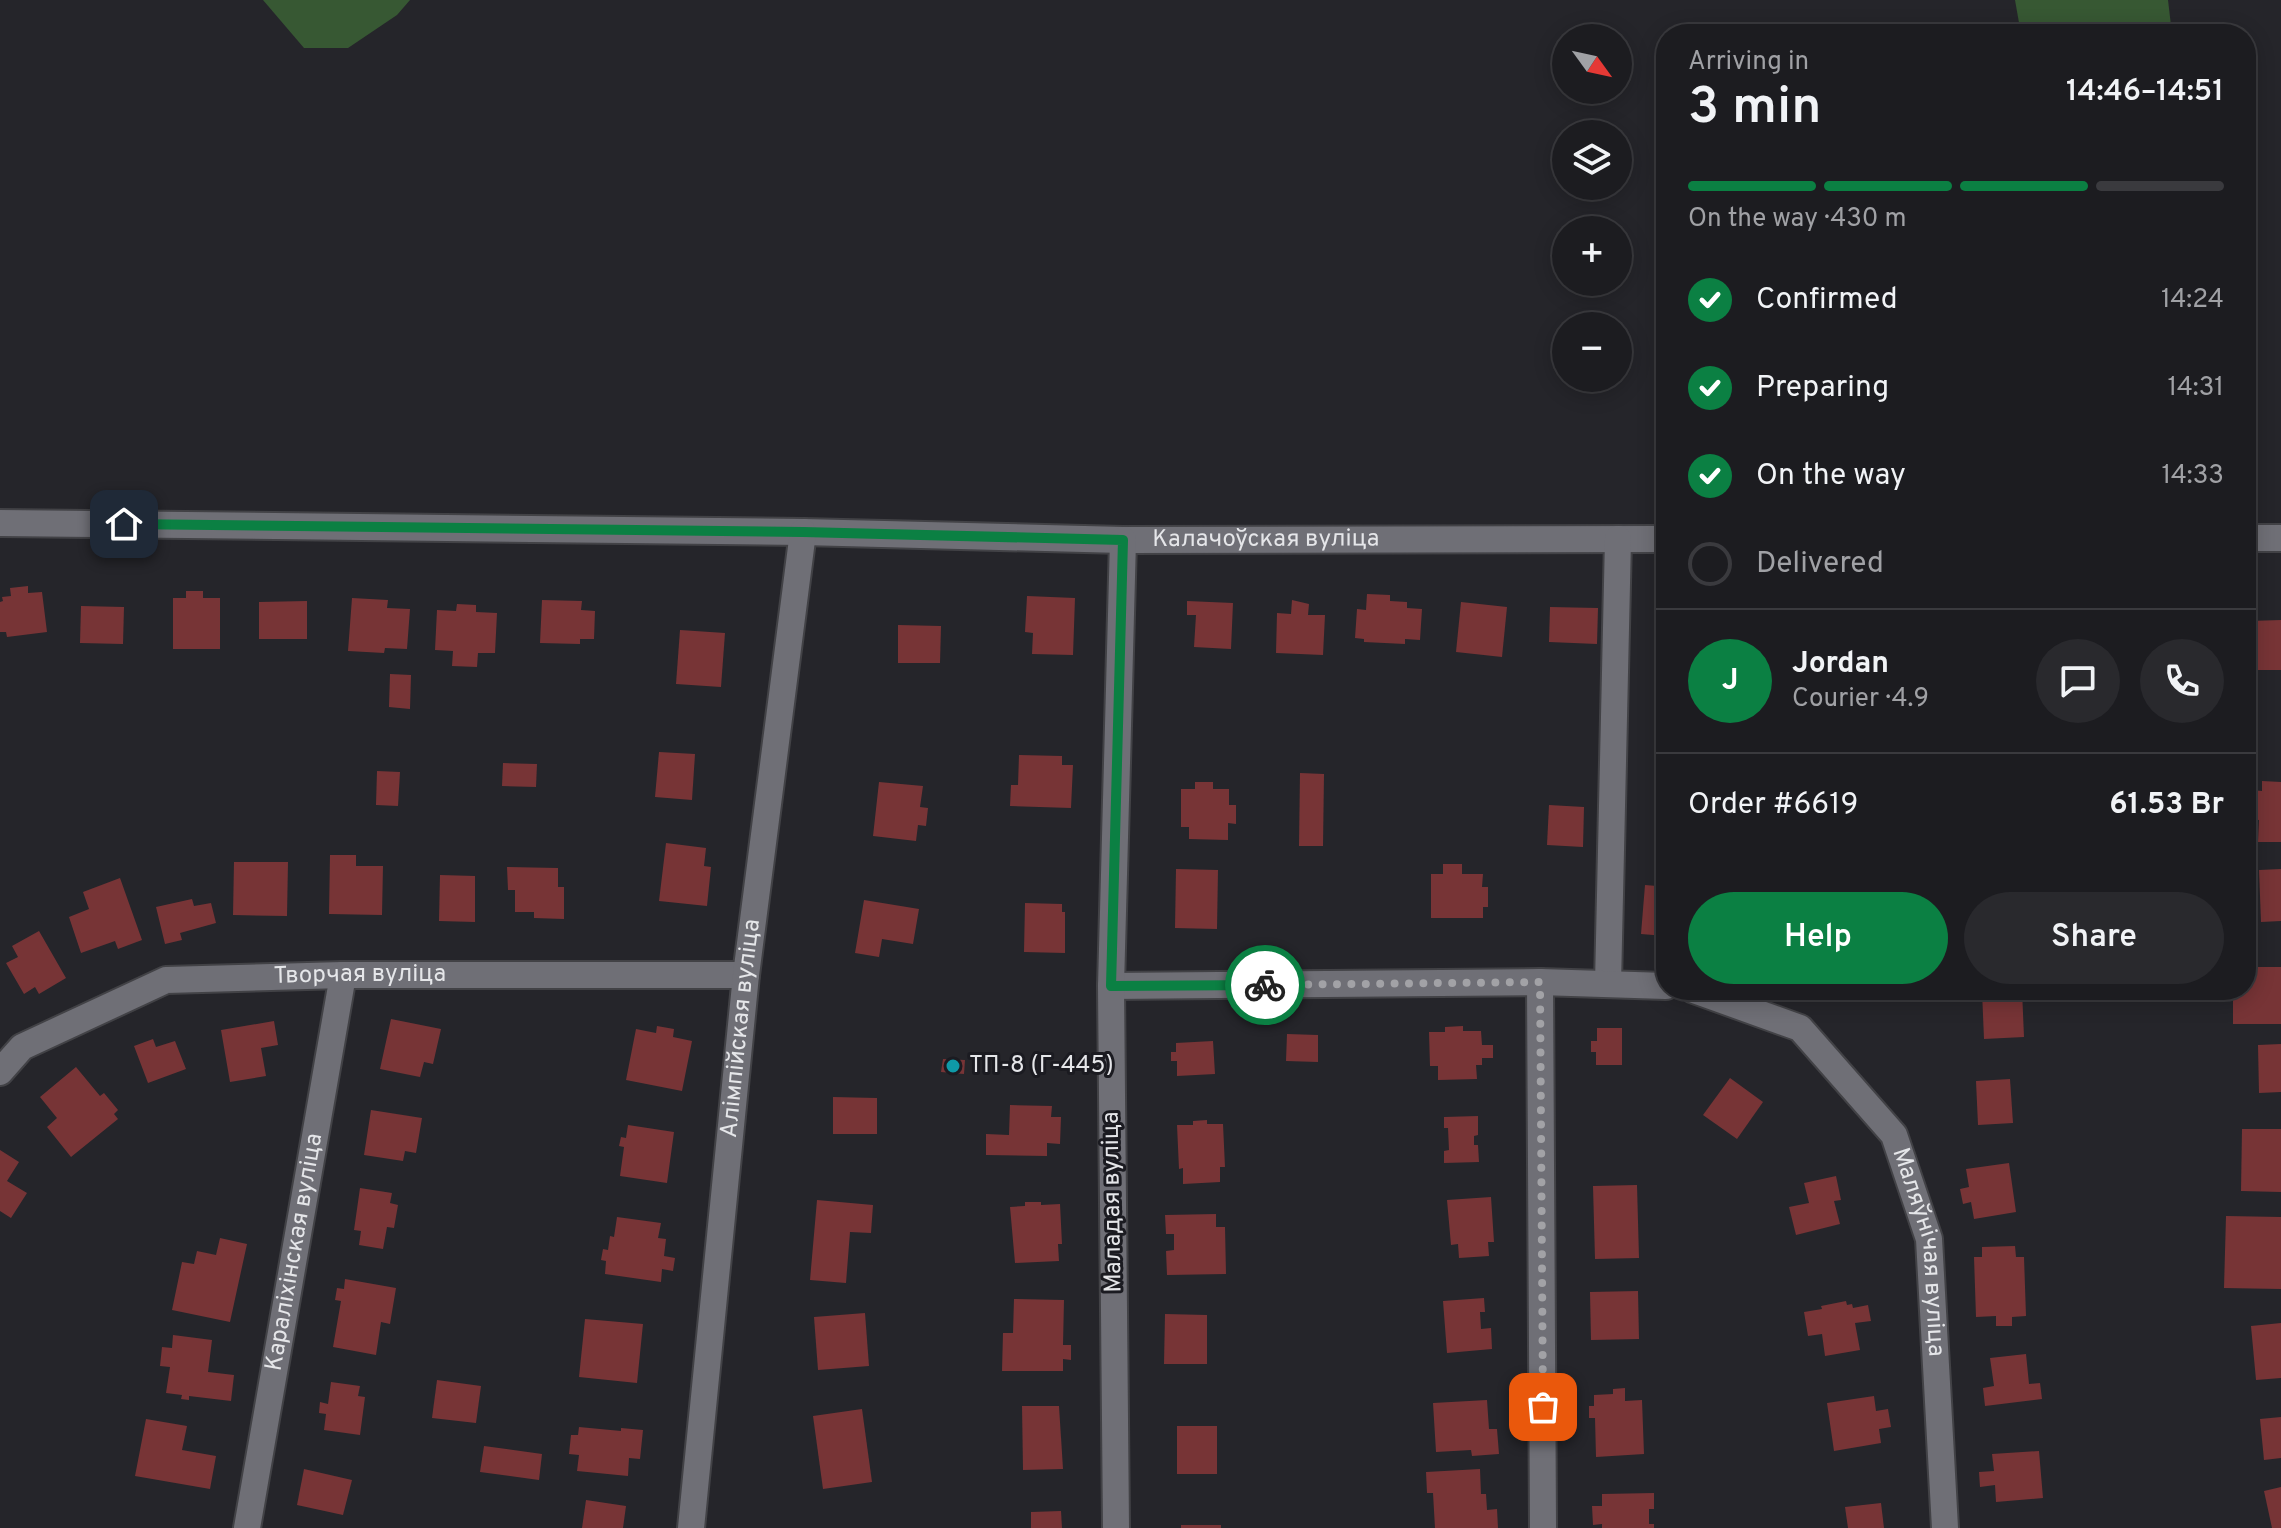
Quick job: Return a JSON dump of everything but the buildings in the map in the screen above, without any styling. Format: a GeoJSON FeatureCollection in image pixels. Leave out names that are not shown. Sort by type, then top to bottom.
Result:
{"type":"FeatureCollection","features":[{"type":"Feature","properties":{"kind":"street","name":"Калачоўская вуліца"},"geometry":{"type":"LineString","coordinates":[[0,523],[803,532],[1123,540],[1656,539]]}},
{"type":"Feature","properties":{"kind":"street","name":"Алімпійская вуліца"},"geometry":{"type":"LineString","coordinates":[[691,1528],[746,975],[803,532]]}},
{"type":"Feature","properties":{"kind":"street"},"geometry":{"type":"LineString","coordinates":[[2256,538],[2281,538]]}},
{"type":"Feature","properties":{"kind":"street"},"geometry":{"type":"LineString","coordinates":[[1608,984],[1618,539]]}},
{"type":"Feature","properties":{"kind":"street","name":"Маладая вуліца"},"geometry":{"type":"LineString","coordinates":[[1116,1528],[1111,986],[1123,540]]}},
{"type":"Feature","properties":{"kind":"street","name":"Творчая вуліца"},"geometry":{"type":"LineString","coordinates":[[0,1072],[22,1047],[166,980],[343,975],[746,975]]}},
{"type":"Feature","properties":{"kind":"street","name":"Караліхінская вуліца"},"geometry":{"type":"LineString","coordinates":[[247,1528],[343,975]]}},
{"type":"Feature","properties":{"kind":"street"},"geometry":{"type":"LineString","coordinates":[[1540,982],[1543,1528]]}},
{"type":"Feature","properties":{"kind":"street"},"geometry":{"type":"LineString","coordinates":[[1111,986],[1540,982],[1656,986]]}},
{"type":"Feature","properties":{"kind":"street","name":"Маляўнічая вуліца"},"geometry":{"type":"LineString","coordinates":[[1722,1000],[1800,1028],[1894,1135],[1929,1239],[1945,1528]]}},
{"type":"Feature","properties":{"kind":"green space"},"geometry":{"type":"Polygon","coordinates":[[[263,0],[410,0],[397,15],[348,48],[304,48],[263,0]]]}},
{"type":"Feature","properties":{"kind":"green space"},"geometry":{"type":"Polygon","coordinates":[[[2015,0],[2168,0],[2171,24],[2019,24],[2015,0]]]}},
{"type":"Feature","properties":{"kind":"way so far"},"geometry":{"type":"LineString","coordinates":[[1265,985],[1540,982],[1543,1407]]}},
{"type":"Feature","properties":{"kind":"place","name":"ТП-8 (Г-445)"},"geometry":{"type":"Point","coordinates":[953,1066]}},
{"type":"Feature","properties":{"kind":"route"},"geometry":{"type":"LineString","coordinates":[[124,524],[803,532],[1123,540],[1111,986],[1265,985]]}}]}
